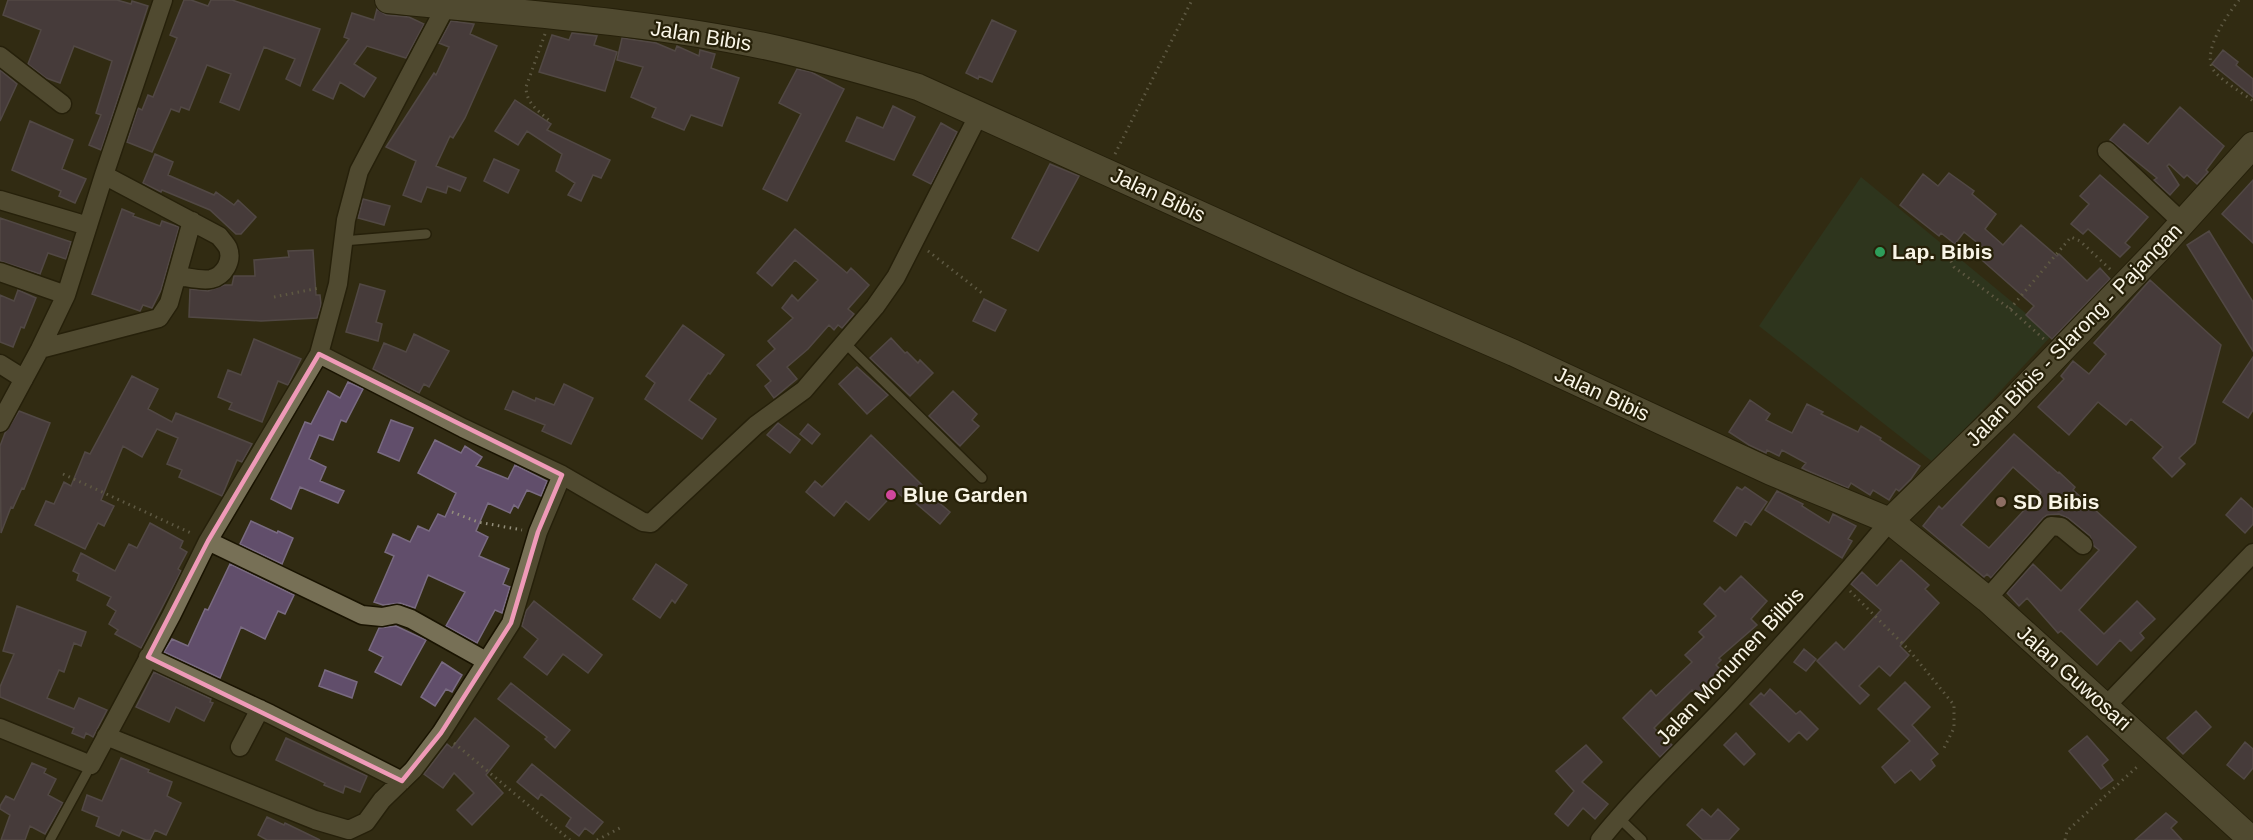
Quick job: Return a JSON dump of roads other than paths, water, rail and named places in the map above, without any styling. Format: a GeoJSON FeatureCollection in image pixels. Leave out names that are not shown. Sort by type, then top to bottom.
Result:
{"type":"FeatureCollection","features":[{"type":"Feature","properties":{"kind":"main road","name":"Jalan Bibis"},"geometry":{"type":"LineString","coordinates":[[388,0],[551,15],[762,45],[918,87],[1352,283],[1514,353],[1771,472],[1890,521]]}},
{"type":"Feature","properties":{"kind":"main road","name":"Jalan Bibis - Slarong - Pajangan"},"geometry":{"type":"LineString","coordinates":[[1890,521],[1997,417],[2126,284],[2253,145]]}},
{"type":"Feature","properties":{"kind":"main road","name":"Jalan Guwosari"},"geometry":{"type":"LineString","coordinates":[[1890,521],[1987,599],[2154,752],[2249,832]]}},
{"type":"Feature","properties":{"kind":"street"},"geometry":{"type":"LineString","coordinates":[[0,423],[66,295],[163,0]]}},
{"type":"Feature","properties":{"kind":"street"},"geometry":{"type":"LineString","coordinates":[[0,728],[91,765],[208,541],[320,354],[338,284],[343,241],[359,171],[446,6]]}},
{"type":"Feature","properties":{"kind":"street"},"geometry":{"type":"LineString","coordinates":[[0,56],[62,104]]}},
{"type":"Feature","properties":{"kind":"street"},"geometry":{"type":"LineString","coordinates":[[320,354],[463,428],[562,475],[643,522],[651,523],[756,425],[804,390],[886,292],[915,241],[979,114]]}},
{"type":"Feature","properties":{"kind":"street"},"geometry":{"type":"LineString","coordinates":[[2107,151],[2183,222]]}},
{"type":"Feature","properties":{"kind":"street"},"geometry":{"type":"LineString","coordinates":[[104,175],[219,236],[228,249],[229,259],[219,276],[209,280],[177,276]]}},
{"type":"Feature","properties":{"kind":"street"},"geometry":{"type":"LineString","coordinates":[[0,200],[88,226]]}},
{"type":"Feature","properties":{"kind":"street"},"geometry":{"type":"LineString","coordinates":[[40,349],[159,318],[169,303],[192,221]]}},
{"type":"Feature","properties":{"kind":"street"},"geometry":{"type":"LineString","coordinates":[[2,276],[66,295]]}},
{"type":"Feature","properties":{"kind":"street"},"geometry":{"type":"LineString","coordinates":[[0,364],[24,379]]}},
{"type":"Feature","properties":{"kind":"street"},"geometry":{"type":"LineString","coordinates":[[106,736],[315,820],[349,830],[350,834],[366,822],[382,800],[413,770],[441,732],[511,623],[538,532],[562,475]]}},
{"type":"Feature","properties":{"kind":"street","name":"Jalan Monumen Bilbis"},"geometry":{"type":"LineString","coordinates":[[1600,840],[1618,817],[1735,696],[1840,581],[1890,521]]}},
{"type":"Feature","properties":{"kind":"street"},"geometry":{"type":"LineString","coordinates":[[1987,599],[2051,526],[2061,527],[2083,545]]}},
{"type":"Feature","properties":{"kind":"street"},"geometry":{"type":"LineString","coordinates":[[208,541],[362,615],[382,617],[397,614],[411,619],[486,661]]}},
{"type":"Feature","properties":{"kind":"street"},"geometry":{"type":"LineString","coordinates":[[2106,706],[2253,553]]}},
{"type":"Feature","properties":{"kind":"street"},"geometry":{"type":"LineString","coordinates":[[148,657],[260,709],[402,781]]}},
{"type":"Feature","properties":{"kind":"street"},"geometry":{"type":"LineString","coordinates":[[240,747],[260,709]]}},
{"type":"Feature","properties":{"kind":"lane"},"geometry":{"type":"LineString","coordinates":[[343,241],[426,234]]}},
{"type":"Feature","properties":{"kind":"lane"},"geometry":{"type":"LineString","coordinates":[[845,343],[982,478]]}},
{"type":"Feature","properties":{"kind":"lane"},"geometry":{"type":"LineString","coordinates":[[50,840],[91,765]]}},
{"type":"Feature","properties":{"kind":"lane"},"geometry":{"type":"LineString","coordinates":[[1618,817],[1642,840]]}},
{"type":"Feature","properties":{"kind":"place","name":"Lap. Bibis"},"geometry":{"type":"Point","coordinates":[1880,252]}},
{"type":"Feature","properties":{"kind":"place","name":"Blue Garden"},"geometry":{"type":"Point","coordinates":[891,495]}},
{"type":"Feature","properties":{"kind":"place","name":"SD Bibis"},"geometry":{"type":"Point","coordinates":[2001,502]}}]}
